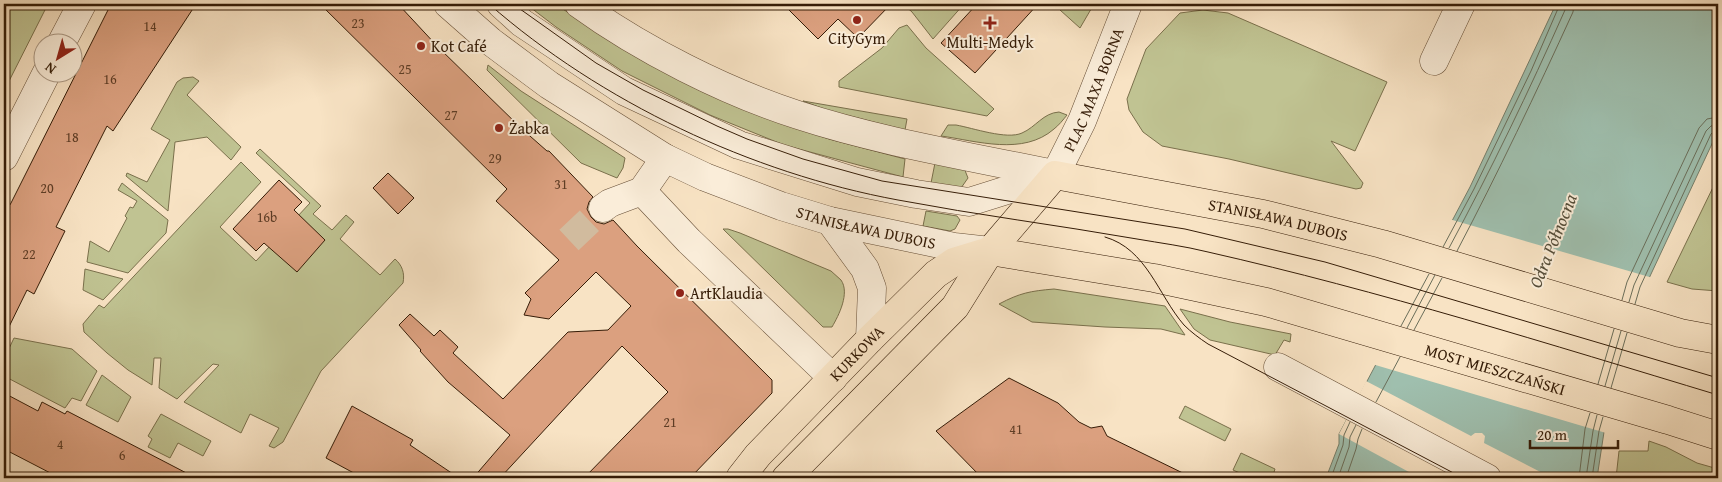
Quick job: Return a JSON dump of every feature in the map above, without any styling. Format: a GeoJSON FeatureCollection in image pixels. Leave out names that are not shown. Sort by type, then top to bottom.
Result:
{"type":"FeatureCollection","features":[{"type":"Feature","properties":{"kind":"main road","name":"STANISŁAWA DUBOIS"},"geometry":{"type":"LineString","coordinates":[[1055,174],[1263,214],[1382,244],[1680,333],[1718,340]]}},
{"type":"Feature","properties":{"kind":"main road"},"geometry":{"type":"LineString","coordinates":[[786,478],[955,307],[990,251],[1055,174]]}},
{"type":"Feature","properties":{"kind":"main road","name":"STANISŁAWA DUBOIS"},"geometry":{"type":"LineString","coordinates":[[990,251],[1154,278],[1266,302],[1337,321]]}},
{"type":"Feature","properties":{"kind":"main road","name":"KURKOWA"},"geometry":{"type":"LineString","coordinates":[[740,478],[758,455],[936,274],[954,262],[990,251]]}},
{"type":"Feature","properties":{"kind":"main road","name":"MOST MIESZCZAŃSKI"},"geometry":{"type":"LineString","coordinates":[[1337,321],[1718,436]]}},
{"type":"Feature","properties":{"kind":"street"},"geometry":{"type":"LineString","coordinates":[[67,32],[82,4]]}},
{"type":"Feature","properties":{"kind":"street","name":"STANISŁAWA DUBOIS"},"geometry":{"type":"LineString","coordinates":[[448,4],[480,33],[549,85],[665,158],[705,177],[781,206],[830,221],[954,247],[990,251]]}},
{"type":"Feature","properties":{"kind":"street"},"geometry":{"type":"LineString","coordinates":[[460,4],[480,33]]}},
{"type":"Feature","properties":{"kind":"street"},"geometry":{"type":"LineString","coordinates":[[501,4],[522,23],[624,91],[739,145],[857,182],[969,202],[1055,174]]}},
{"type":"Feature","properties":{"kind":"street","name":"STANISŁAWA DUBOIS"},"geometry":{"type":"LineString","coordinates":[[579,4],[621,32],[691,70],[722,85],[797,115],[877,137],[1055,174]]}},
{"type":"Feature","properties":{"kind":"street","name":"PLAC MAXA BORNA"},"geometry":{"type":"LineString","coordinates":[[1055,174],[1082,121],[1128,4]]}},
{"type":"Feature","properties":{"kind":"street"},"geometry":{"type":"LineString","coordinates":[[1434,61],[1461,4]]}},
{"type":"Feature","properties":{"kind":"street"},"geometry":{"type":"LineString","coordinates":[[4,157],[42,82]]}},
{"type":"Feature","properties":{"kind":"street"},"geometry":{"type":"LineString","coordinates":[[603,208],[610,203],[642,191],[665,158]]}},
{"type":"Feature","properties":{"kind":"street"},"geometry":{"type":"LineString","coordinates":[[642,191],[689,241],[833,378]]}},
{"type":"Feature","properties":{"kind":"street"},"geometry":{"type":"LineString","coordinates":[[830,221],[866,269],[872,288],[870,339]]}},
{"type":"Feature","properties":{"kind":"street"},"geometry":{"type":"LineString","coordinates":[[1278,367],[1487,478]]}},
{"type":"Feature","properties":{"kind":"green space"},"geometry":{"type":"Polygon","coordinates":[[[4,4],[48,4],[34,32],[32,32],[32,36],[4,91],[4,4]]]}},
{"type":"Feature","properties":{"kind":"green space"},"geometry":{"type":"Polygon","coordinates":[[[526,4],[555,4],[583,22],[739,107],[829,139],[905,159],[903,177],[784,145],[710,115],[622,71],[556,27],[526,4]]]}},
{"type":"Feature","properties":{"kind":"green space"},"geometry":{"type":"Polygon","coordinates":[[[903,4],[964,4],[933,39],[912,12],[903,4]]]}},
{"type":"Feature","properties":{"kind":"green space"},"geometry":{"type":"Polygon","coordinates":[[[1064,4],[1094,4],[1080,28],[1060,10],[1064,4]]]}},
{"type":"Feature","properties":{"kind":"green space"},"geometry":{"type":"Polygon","coordinates":[[[1203,10],[1228,13],[1387,82],[1355,151],[1331,141],[1363,183],[1361,188],[1356,189],[1229,159],[1162,146],[1143,132],[1129,110],[1127,99],[1146,49],[1180,13],[1203,10]]]}},
{"type":"Feature","properties":{"kind":"green space"},"geometry":{"type":"Polygon","coordinates":[[[907,25],[926,48],[994,109],[987,116],[839,87],[839,81],[882,48],[899,28],[907,25]]]}},
{"type":"Feature","properties":{"kind":"green space"},"geometry":{"type":"Polygon","coordinates":[[[488,65],[521,91],[625,158],[623,168],[617,178],[581,163],[487,70],[488,65]]]}},
{"type":"Feature","properties":{"kind":"green space"},"geometry":{"type":"Polygon","coordinates":[[[193,77],[199,81],[187,95],[241,147],[231,160],[207,137],[175,142],[168,211],[126,176],[127,173],[147,182],[170,140],[151,129],[177,82],[183,78],[193,77]]]}},
{"type":"Feature","properties":{"kind":"green space"},"geometry":{"type":"Polygon","coordinates":[[[803,101],[907,119],[905,130],[829,111],[803,101]]]}},
{"type":"Feature","properties":{"kind":"green space"},"geometry":{"type":"Polygon","coordinates":[[[1059,112],[1067,115],[1058,126],[1042,137],[1028,142],[1014,144],[984,143],[941,136],[948,125],[990,133],[1016,135],[1027,130],[1048,115],[1059,112]]]}},
{"type":"Feature","properties":{"kind":"green space"},"geometry":{"type":"Polygon","coordinates":[[[260,149],[321,206],[313,214],[332,230],[346,215],[354,222],[340,239],[380,275],[395,259],[401,267],[404,276],[403,283],[321,371],[283,442],[274,448],[269,446],[279,428],[250,414],[241,433],[184,402],[219,365],[213,364],[177,399],[159,388],[161,358],[154,358],[152,385],[128,370],[107,353],[84,332],[83,324],[99,305],[104,308],[241,162],[261,182],[220,227],[256,261],[310,203],[256,153],[260,149]]]}},
{"type":"Feature","properties":{"kind":"green space"},"geometry":{"type":"Polygon","coordinates":[[[935,163],[964,168],[968,178],[961,188],[931,183],[935,163]]]}},
{"type":"Feature","properties":{"kind":"green space"},"geometry":{"type":"Polygon","coordinates":[[[1718,177],[1718,291],[1692,289],[1667,282],[1718,177]]]}},
{"type":"Feature","properties":{"kind":"green space"},"geometry":{"type":"Polygon","coordinates":[[[122,183],[168,220],[166,233],[128,273],[87,262],[90,241],[109,252],[127,218],[125,216],[130,207],[133,208],[137,201],[118,190],[122,183]]]}},
{"type":"Feature","properties":{"kind":"green space"},"geometry":{"type":"Polygon","coordinates":[[[926,211],[957,216],[960,220],[955,229],[950,231],[923,226],[926,211]]]}},
{"type":"Feature","properties":{"kind":"green space"},"geometry":{"type":"Polygon","coordinates":[[[723,229],[740,233],[831,271],[839,278],[843,285],[844,297],[832,327],[823,327],[723,229]]]}},
{"type":"Feature","properties":{"kind":"green space"},"geometry":{"type":"Polygon","coordinates":[[[85,269],[123,279],[103,300],[83,290],[85,269]]]}},
{"type":"Feature","properties":{"kind":"green space"},"geometry":{"type":"Polygon","coordinates":[[[1054,289],[1165,306],[1185,335],[1161,329],[1032,322],[999,304],[1025,293],[1054,289]]]}},
{"type":"Feature","properties":{"kind":"green space"},"geometry":{"type":"Polygon","coordinates":[[[1180,309],[1230,322],[1291,334],[1290,342],[1284,340],[1275,355],[1210,340],[1194,329],[1180,309]]]}},
{"type":"Feature","properties":{"kind":"green space"},"geometry":{"type":"Polygon","coordinates":[[[14,338],[72,349],[97,371],[81,401],[72,398],[65,408],[4,376],[4,359],[14,338]]]}},
{"type":"Feature","properties":{"kind":"green space"},"geometry":{"type":"Polygon","coordinates":[[[102,375],[131,397],[118,422],[86,405],[102,375]]]}},
{"type":"Feature","properties":{"kind":"green space"},"geometry":{"type":"Polygon","coordinates":[[[1185,406],[1231,429],[1225,441],[1179,418],[1185,406]]]}},
{"type":"Feature","properties":{"kind":"green space"},"geometry":{"type":"Polygon","coordinates":[[[161,414],[211,441],[203,456],[178,443],[170,458],[148,447],[152,439],[148,436],[161,414]]]}},
{"type":"Feature","properties":{"kind":"green space"},"geometry":{"type":"Polygon","coordinates":[[[1649,441],[1666,447],[1697,463],[1718,469],[1718,478],[1616,478],[1619,451],[1648,451],[1649,441]]]}},
{"type":"Feature","properties":{"kind":"green space"},"geometry":{"type":"Polygon","coordinates":[[[1241,453],[1275,469],[1272,478],[1251,478],[1233,470],[1241,453]]]}},
{"type":"Feature","properties":{"kind":"water","name":"Odra Północna"},"geometry":{"type":"Polygon","coordinates":[[[1556,4],[1718,4],[1718,131],[1644,289],[1604,432],[1597,478],[1326,478],[1339,444],[1339,434],[1470,187],[1556,4]]]}},
{"type":"Feature","properties":{"kind":"pier"},"geometry":{"type":"Polygon","coordinates":[[[1449,219],[1653,278],[1646,290],[1606,433],[1372,364],[1449,219]]]}},
{"type":"Feature","properties":{"kind":"pier"},"geometry":{"type":"Polygon","coordinates":[[[1366,381],[1471,436],[1475,433],[1482,433],[1485,436],[1484,443],[1552,478],[1420,478],[1339,434],[1366,381]]]}},
{"type":"Feature","properties":{"kind":"building"},"geometry":{"type":"Polygon","coordinates":[[[111,4],[196,4],[113,131],[107,126],[56,227],[65,231],[34,294],[27,290],[4,337],[4,208],[8,208],[11,203],[72,82],[82,82],[82,62],[111,4]]]}},
{"type":"Feature","properties":{"kind":"building"},"geometry":{"type":"Polygon","coordinates":[[[320,4],[398,4],[438,47],[522,129],[549,151],[593,197],[587,209],[591,217],[596,222],[604,224],[613,220],[772,380],[772,393],[690,478],[584,478],[668,392],[622,346],[500,478],[473,478],[510,435],[448,382],[399,325],[410,314],[434,336],[440,330],[458,347],[453,353],[503,399],[568,332],[608,330],[631,306],[596,272],[549,319],[524,315],[531,299],[525,293],[559,260],[496,201],[507,189],[320,4]]]}},
{"type":"Feature","properties":{"kind":"building"},"geometry":{"type":"Polygon","coordinates":[[[783,4],[891,4],[858,38],[838,19],[818,39],[783,4]]]}},
{"type":"Feature","properties":{"kind":"building","name":"Multi-Medyk"},"geometry":{"type":"Polygon","coordinates":[[[977,4],[1038,4],[975,73],[941,43],[977,4]]]}},
{"type":"Feature","properties":{"kind":"building"},"geometry":{"type":"Polygon","coordinates":[[[388,173],[414,198],[398,214],[373,188],[388,173]]]}},
{"type":"Feature","properties":{"kind":"building"},"geometry":{"type":"Polygon","coordinates":[[[279,180],[302,202],[294,210],[325,240],[297,272],[264,243],[256,251],[233,229],[279,180]]]}},
{"type":"Feature","properties":{"kind":"building"},"geometry":{"type":"Polygon","coordinates":[[[1009,378],[1058,403],[1079,422],[1091,428],[1102,426],[1107,436],[1193,478],[982,478],[936,431],[1009,378]]]}},
{"type":"Feature","properties":{"kind":"building"},"geometry":{"type":"Polygon","coordinates":[[[4,393],[38,411],[42,402],[65,414],[67,411],[196,478],[60,478],[4,449],[4,393]]]}},
{"type":"Feature","properties":{"kind":"building"},"geometry":{"type":"Polygon","coordinates":[[[352,406],[413,440],[410,445],[459,478],[363,478],[326,458],[352,406]]]}},
{"type":"Feature","properties":{"kind":"tunnel"},"geometry":{"type":"LineString","coordinates":[[569,240],[603,208]]}},
{"type":"Feature","properties":{"kind":"tram line"},"geometry":{"type":"LineString","coordinates":[[489,4],[579,72],[629,102],[680,129],[788,172],[843,188],[898,200],[1181,246],[1272,267],[1464,319],[1718,395]]}},
{"type":"Feature","properties":{"kind":"tram line"},"geometry":{"type":"LineString","coordinates":[[513,4],[596,63],[643,90],[747,139],[803,159],[882,181],[1185,229],[1325,262],[1718,378]]}},
{"type":"Feature","properties":{"kind":"tram line"},"geometry":{"type":"LineString","coordinates":[[1105,237],[1119,243],[1142,262],[1184,325],[1208,344],[1463,478]]}},
{"type":"Feature","properties":{"kind":"place","name":"CityGym"},"geometry":{"type":"Point","coordinates":[857,20]}},
{"type":"Feature","properties":{"kind":"place","name":"Multi-Medyk"},"geometry":{"type":"Point","coordinates":[990,23]}},
{"type":"Feature","properties":{"kind":"place","name":"Kot Café"},"geometry":{"type":"Point","coordinates":[421,46]}},
{"type":"Feature","properties":{"kind":"place","name":"Żabka"},"geometry":{"type":"Point","coordinates":[499,128]}},
{"type":"Feature","properties":{"kind":"place","name":"ArtKlaudia"},"geometry":{"type":"Point","coordinates":[680,293]}}]}
